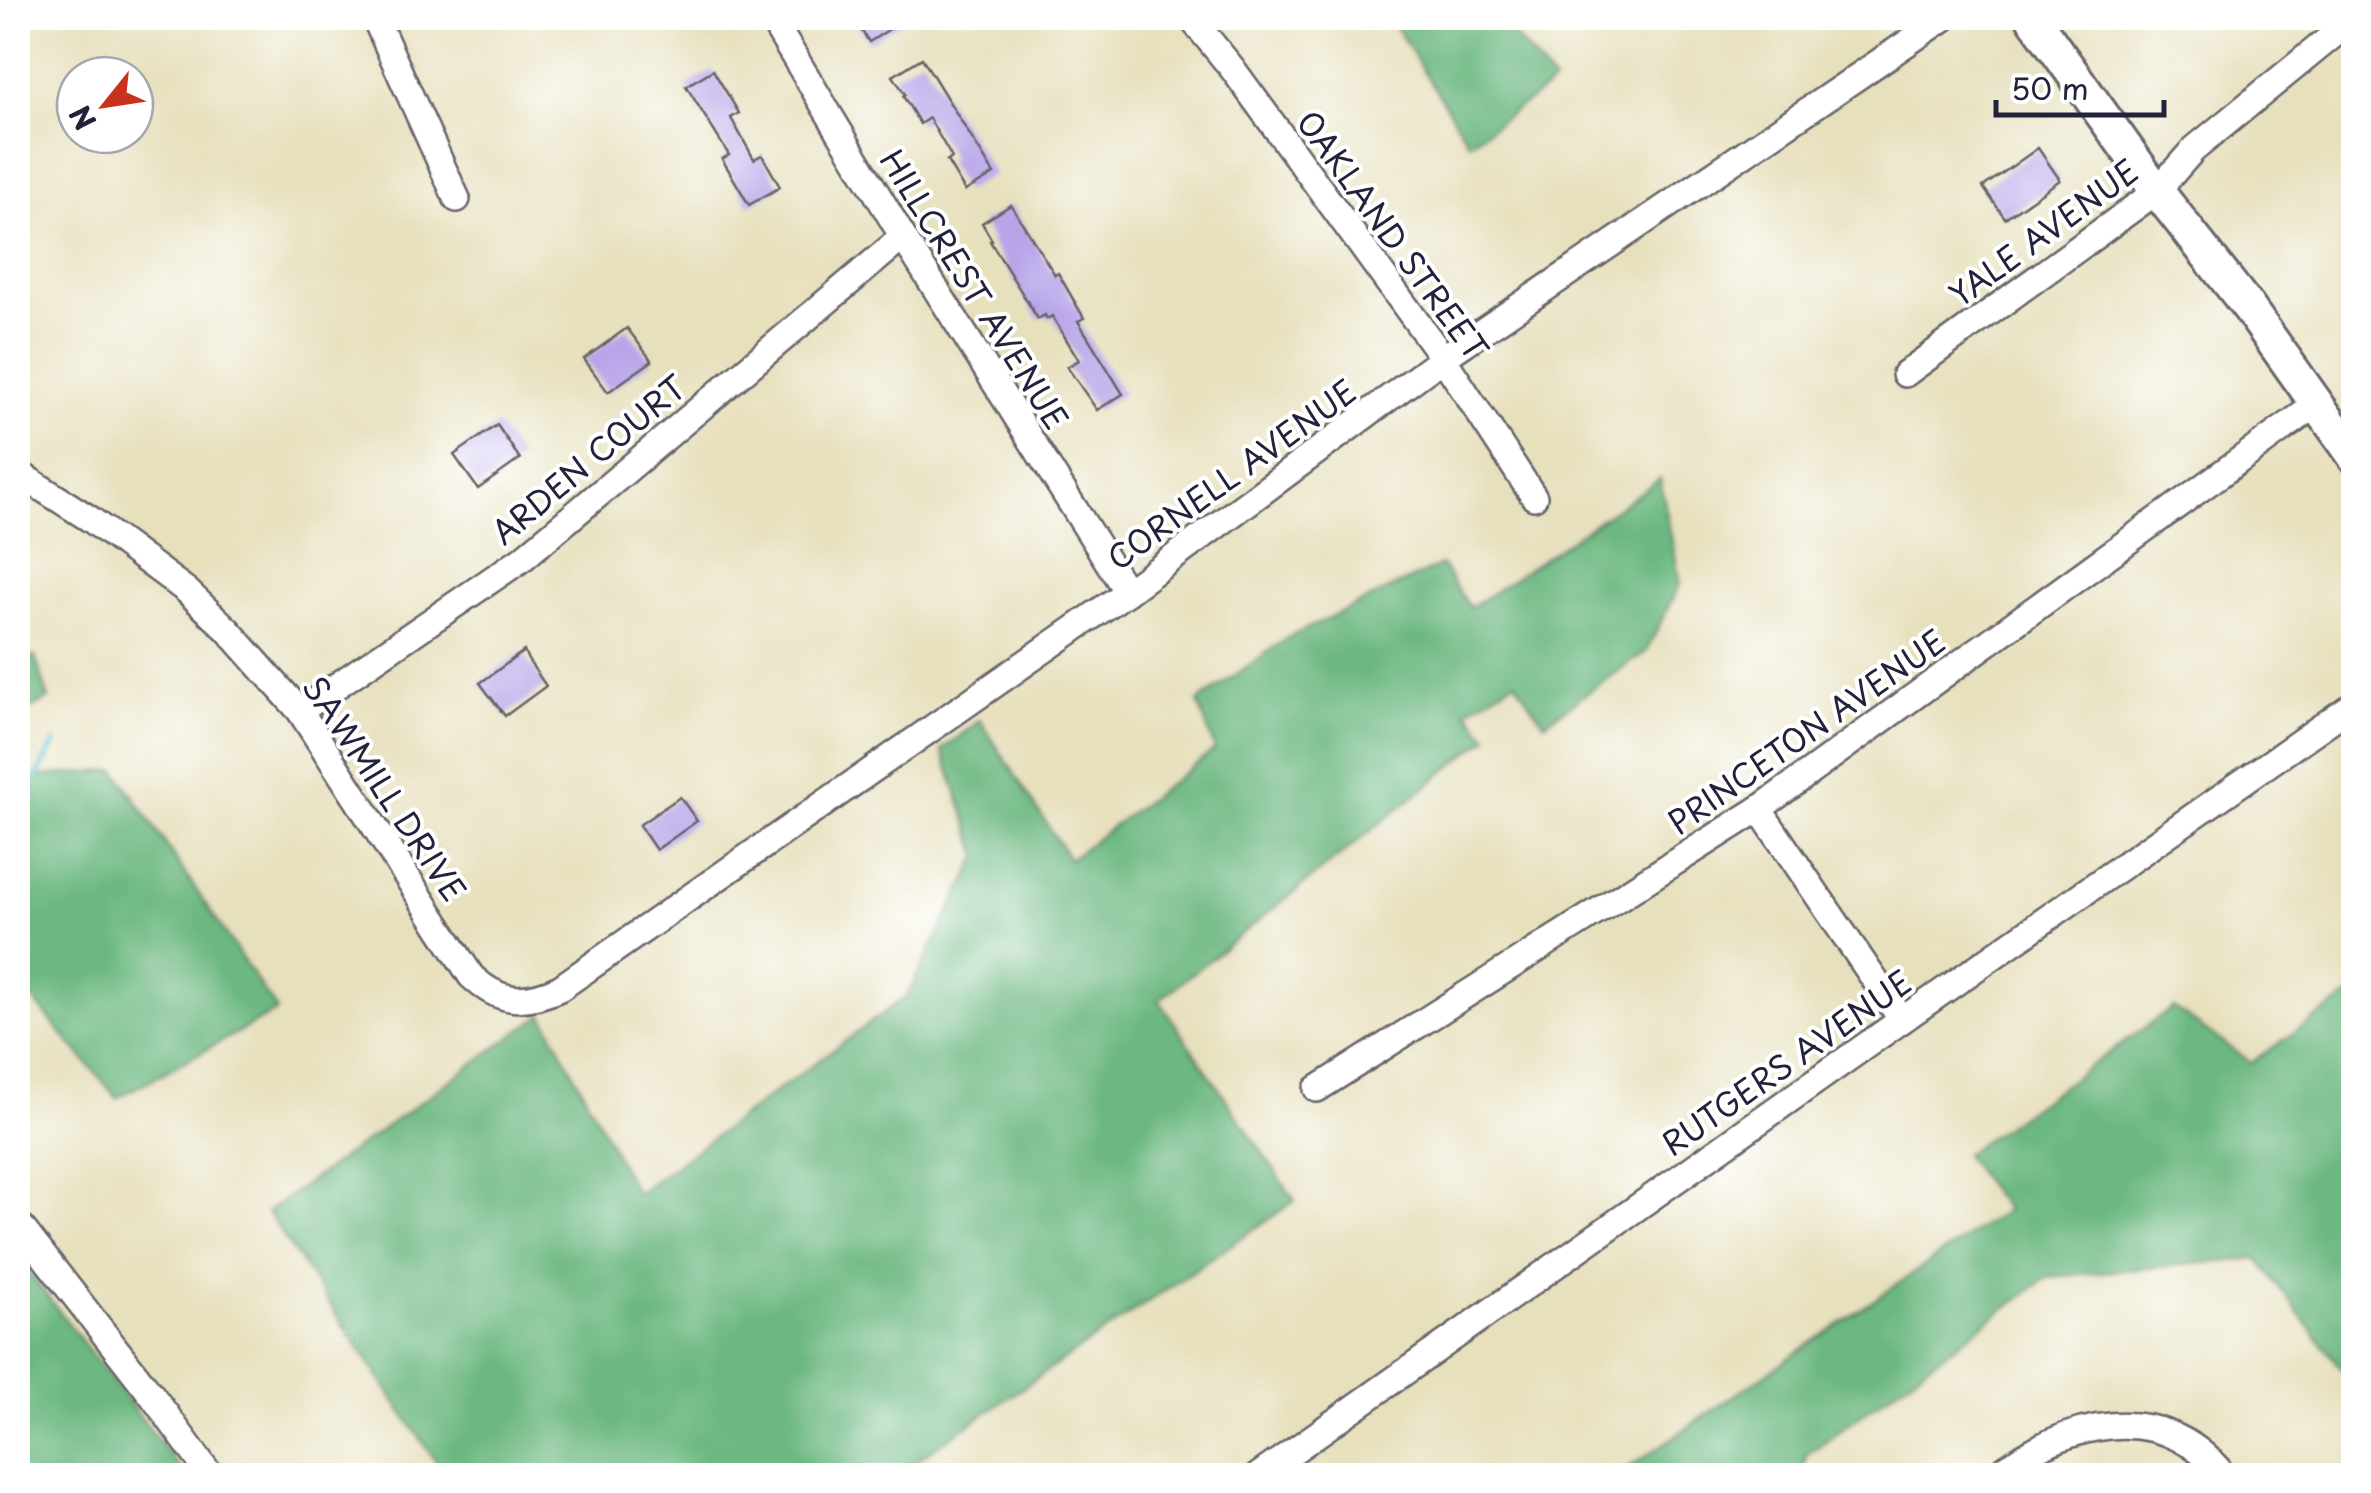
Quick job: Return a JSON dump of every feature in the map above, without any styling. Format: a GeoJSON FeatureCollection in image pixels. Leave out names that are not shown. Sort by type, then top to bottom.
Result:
{"type":"FeatureCollection","features":[{"type":"Feature","properties":{"kind":"main road"},"geometry":{"type":"LineString","coordinates":[[2033,18],[2354,456]]}},
{"type":"Feature","properties":{"kind":"street"},"geometry":{"type":"LineString","coordinates":[[374,18],[457,200]]}},
{"type":"Feature","properties":{"kind":"street","name":"HILLCREST AVENUE"},"geometry":{"type":"LineString","coordinates":[[772,18],[902,237],[1127,592]]}},
{"type":"Feature","properties":{"kind":"street","name":"OAKLAND STREET"},"geometry":{"type":"LineString","coordinates":[[1191,18],[1232,68],[1443,358],[1534,497]]}},
{"type":"Feature","properties":{"kind":"street","name":"CORNELL AVENUE"},"geometry":{"type":"LineString","coordinates":[[560,988],[1127,592],[1443,358],[1944,18]]}},
{"type":"Feature","properties":{"kind":"street","name":"YALE AVENUE"},"geometry":{"type":"LineString","coordinates":[[1905,374],[2157,191],[2193,150],[2342,28],[2354,24]]}},
{"type":"Feature","properties":{"kind":"street","name":"ARDEN COURT"},"geometry":{"type":"LineString","coordinates":[[300,710],[523,558],[902,237]]}},
{"type":"Feature","properties":{"kind":"street","name":"PRINCETON AVENUE"},"geometry":{"type":"LineString","coordinates":[[1317,1088],[1759,808],[2317,404]]}},
{"type":"Feature","properties":{"kind":"street","name":"SAWMILL DRIVE"},"geometry":{"type":"LineString","coordinates":[[18,472],[187,592],[227,629],[300,710],[481,986],[499,996],[520,1000],[541,997],[560,988]]}},
{"type":"Feature","properties":{"kind":"street","name":"RUTGERS AVENUE"},"geometry":{"type":"LineString","coordinates":[[1258,1476],[2354,704]]}},
{"type":"Feature","properties":{"kind":"street"},"geometry":{"type":"LineString","coordinates":[[1759,808],[1902,1020]]}},
{"type":"Feature","properties":{"kind":"street"},"geometry":{"type":"LineString","coordinates":[[18,1223],[211,1476]]}},
{"type":"Feature","properties":{"kind":"street"},"geometry":{"type":"LineString","coordinates":[[1995,1476],[2034,1451],[2080,1430],[2107,1424],[2134,1424],[2160,1430],[2196,1448],[2224,1476]]}},
{"type":"Feature","properties":{"kind":"green space"},"geometry":{"type":"Polygon","coordinates":[[[1390,18],[1499,18],[1554,83],[1469,143],[1390,18]]]}},
{"type":"Feature","properties":{"kind":"green space"},"geometry":{"type":"Polygon","coordinates":[[[1660,479],[1680,583],[1646,652],[1544,723],[1515,681],[1467,710],[1488,737],[1159,1000],[1295,1201],[895,1475],[445,1475],[267,1212],[543,1014],[636,1194],[907,996],[979,855],[942,750],[980,720],[1069,859],[1215,750],[1198,702],[1287,638],[1441,565],[1470,608],[1660,479]]]}},
{"type":"Feature","properties":{"kind":"green space"},"geometry":{"type":"Polygon","coordinates":[[[35,657],[49,699],[18,715],[18,660],[35,657]]]}},
{"type":"Feature","properties":{"kind":"green space"},"geometry":{"type":"Polygon","coordinates":[[[116,770],[277,1011],[117,1098],[18,982],[18,778],[116,770]]]}},
{"type":"Feature","properties":{"kind":"green space"},"geometry":{"type":"Polygon","coordinates":[[[2353,993],[2353,1384],[2257,1258],[2048,1277],[1806,1455],[1803,1475],[1618,1475],[2006,1210],[1964,1155],[2173,1008],[2251,1062],[2353,993]]]}},
{"type":"Feature","properties":{"kind":"green space"},"geometry":{"type":"Polygon","coordinates":[[[18,1258],[185,1475],[18,1475],[18,1258]]]}},
{"type":"Feature","properties":{"kind":"building"},"geometry":{"type":"Polygon","coordinates":[[[853,18],[907,18],[869,42],[853,18]]]}},
{"type":"Feature","properties":{"kind":"building"},"geometry":{"type":"Polygon","coordinates":[[[922,58],[994,174],[965,191],[929,118],[920,124],[893,76],[922,58]]]}},
{"type":"Feature","properties":{"kind":"building"},"geometry":{"type":"Polygon","coordinates":[[[713,70],[739,113],[731,118],[754,159],[762,155],[780,187],[749,205],[722,159],[729,155],[686,86],[713,70]]]}},
{"type":"Feature","properties":{"kind":"building"},"geometry":{"type":"Polygon","coordinates":[[[2038,148],[2060,180],[2005,218],[1983,187],[2038,148]]]}},
{"type":"Feature","properties":{"kind":"building"},"geometry":{"type":"Polygon","coordinates":[[[1011,205],[1055,275],[1058,273],[1084,318],[1078,321],[1123,394],[1097,410],[1067,367],[1079,360],[1052,316],[1038,319],[982,223],[1011,205]]]}},
{"type":"Feature","properties":{"kind":"building"},"geometry":{"type":"Polygon","coordinates":[[[627,328],[652,361],[608,392],[584,359],[627,328]]]}},
{"type":"Feature","properties":{"kind":"building"},"geometry":{"type":"Polygon","coordinates":[[[497,425],[520,459],[478,489],[454,455],[497,425]]]}},
{"type":"Feature","properties":{"kind":"building"},"geometry":{"type":"Polygon","coordinates":[[[524,651],[546,686],[505,716],[480,683],[524,651]]]}},
{"type":"Feature","properties":{"kind":"building"},"geometry":{"type":"Polygon","coordinates":[[[680,797],[697,821],[656,850],[639,825],[680,797]]]}},
{"type":"Feature","properties":{"kind":"waterway"},"geometry":{"type":"LineString","coordinates":[[18,810],[55,743]]}}]}
